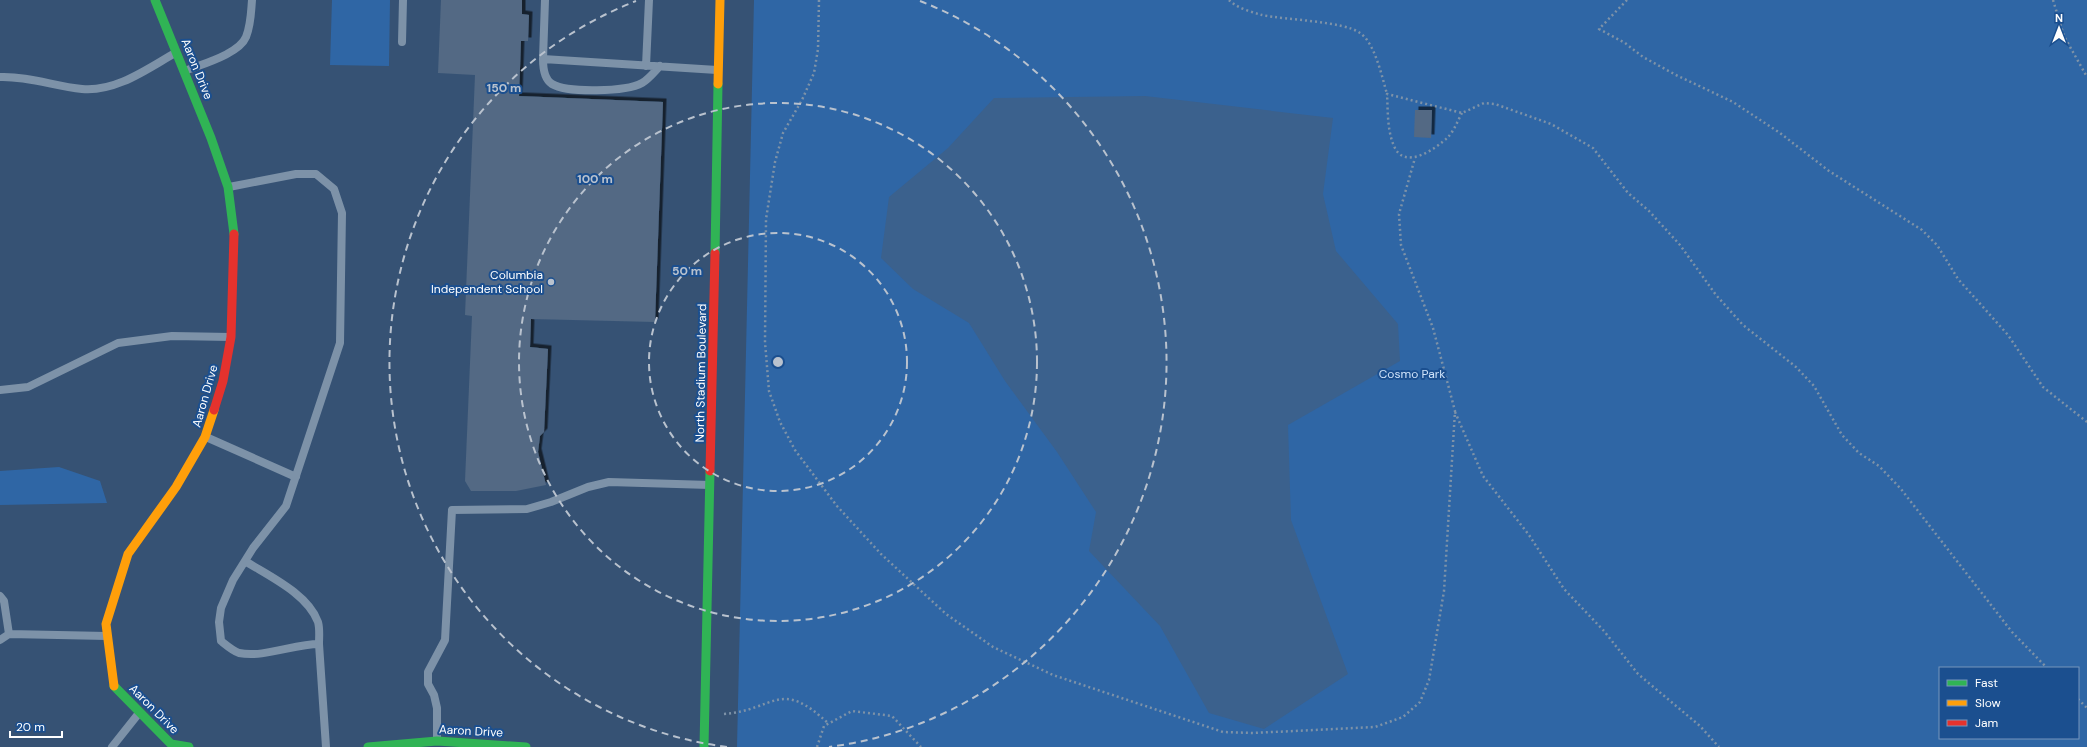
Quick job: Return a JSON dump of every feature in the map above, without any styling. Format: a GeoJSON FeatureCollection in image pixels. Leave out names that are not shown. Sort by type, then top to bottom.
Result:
{"type":"FeatureCollection","features":[{"type":"Feature","properties":{"kind":"street","name":"Aaron Drive"},"geometry":{"type":"LineString","coordinates":[[155,0],[185,71],[228,187],[234,224],[231,337],[223,381],[205,437],[176,487],[128,554],[106,624],[114,686],[171,744],[189,747]]}},
{"type":"Feature","properties":{"kind":"street","name":"North Stadium Boulevard"},"geometry":{"type":"LineString","coordinates":[[704,747],[720,70],[720,0]]}},
{"type":"Feature","properties":{"kind":"street","name":"Aaron Drive"},"geometry":{"type":"LineString","coordinates":[[368,747],[436,740],[526,747]]}},
{"type":"Feature","properties":{"kind":"lane"},"geometry":{"type":"LineString","coordinates":[[185,71],[232,52],[246,38],[251,19],[252,0]]}},
{"type":"Feature","properties":{"kind":"lane"},"geometry":{"type":"LineString","coordinates":[[402,42],[403,0]]}},
{"type":"Feature","properties":{"kind":"lane"},"geometry":{"type":"LineString","coordinates":[[545,0],[543,59],[544,72],[551,83],[566,89],[621,89],[642,83],[660,66]]}},
{"type":"Feature","properties":{"kind":"lane"},"geometry":{"type":"LineString","coordinates":[[646,66],[649,0]]}},
{"type":"Feature","properties":{"kind":"lane"},"geometry":{"type":"LineString","coordinates":[[0,77],[16,76],[83,89],[107,87],[130,78],[177,52]]}},
{"type":"Feature","properties":{"kind":"lane"},"geometry":{"type":"LineString","coordinates":[[543,59],[720,70]]}},
{"type":"Feature","properties":{"kind":"lane"},"geometry":{"type":"LineString","coordinates":[[228,187],[296,174],[316,174],[334,189],[342,213],[340,343],[286,506],[245,561],[233,580],[221,608],[219,622],[221,641],[239,653],[268,653],[308,644],[319,644]]}},
{"type":"Feature","properties":{"kind":"lane"},"geometry":{"type":"LineString","coordinates":[[0,390],[28,387],[118,344],[172,336],[231,337]]}},
{"type":"Feature","properties":{"kind":"lane"},"geometry":{"type":"LineString","coordinates":[[205,437],[296,477]]}},
{"type":"Feature","properties":{"kind":"lane"},"geometry":{"type":"LineString","coordinates":[[436,740],[437,708],[434,695],[428,684],[428,672],[445,640],[452,510],[527,509],[551,502],[588,487],[609,482],[711,484]]}},
{"type":"Feature","properties":{"kind":"lane"},"geometry":{"type":"LineString","coordinates":[[245,561],[299,596],[310,606],[318,624],[326,747]]}},
{"type":"Feature","properties":{"kind":"lane"},"geometry":{"type":"LineString","coordinates":[[0,596],[4,602],[9,634]]}},
{"type":"Feature","properties":{"kind":"lane"},"geometry":{"type":"LineString","coordinates":[[0,640],[9,634],[108,636]]}},
{"type":"Feature","properties":{"kind":"lane"},"geometry":{"type":"LineString","coordinates":[[112,747],[140,712]]}},
{"type":"Feature","properties":{"kind":"path"},"geometry":{"type":"LineString","coordinates":[[819,0],[818,49],[814,73],[802,100],[783,133],[775,162],[766,219],[765,342],[769,391],[780,422],[795,450],[837,506],[881,554],[946,614],[993,647],[1053,675],[1223,732],[1254,733],[1375,727],[1403,717],[1420,702],[1429,680],[1442,606],[1448,538],[1455,411]]}},
{"type":"Feature","properties":{"kind":"path"},"geometry":{"type":"LineString","coordinates":[[1229,0],[1250,12],[1272,17],[1349,27],[1361,33],[1369,44],[1378,64],[1387,94],[1390,133],[1394,148],[1402,155],[1415,158],[1426,154],[1448,137],[1462,113],[1484,103],[1495,104],[1551,124],[1593,148],[1628,193],[1649,211],[1680,245],[1716,295],[1743,325],[1796,367],[1814,386],[1842,435],[1859,453],[1879,466],[1901,489],[2012,632],[2046,667]]}},
{"type":"Feature","properties":{"kind":"path"},"geometry":{"type":"LineString","coordinates":[[1627,0],[1599,30],[1625,43],[1643,57],[1676,75],[1733,102],[1780,133],[1829,171],[1922,230],[1937,245],[1958,279],[2008,335],[2043,387],[2087,422]]}},
{"type":"Feature","properties":{"kind":"path"},"geometry":{"type":"LineString","coordinates":[[2053,0],[2064,36],[2087,77]]}},
{"type":"Feature","properties":{"kind":"path"},"geometry":{"type":"LineString","coordinates":[[1387,94],[1462,113]]}},
{"type":"Feature","properties":{"kind":"path"},"geometry":{"type":"LineString","coordinates":[[1415,158],[1399,214],[1401,245],[1433,328],[1455,411],[1483,476],[1529,535],[1564,589],[1604,631],[1638,674],[1700,726],[1719,747]]}},
{"type":"Feature","properties":{"kind":"path"},"geometry":{"type":"LineString","coordinates":[[705,713],[725,714],[742,711],[782,698],[793,699],[813,708],[829,724]]}},
{"type":"Feature","properties":{"kind":"path"},"geometry":{"type":"LineString","coordinates":[[2079,700],[2087,708]]}},
{"type":"Feature","properties":{"kind":"path"},"geometry":{"type":"LineString","coordinates":[[816,747],[824,726],[852,712],[892,716],[921,747]]}},
{"type":"Feature","properties":{"kind":"green space"},"geometry":{"type":"Polygon","coordinates":[[[332,0],[390,0],[389,66],[330,65],[332,0]]]}},
{"type":"Feature","properties":{"kind":"green space","name":"Cosmo Park"},"geometry":{"type":"Polygon","coordinates":[[[754,0],[2087,0],[2087,747],[737,747],[754,0]]]}},
{"type":"Feature","properties":{"kind":"green space"},"geometry":{"type":"Polygon","coordinates":[[[59,467],[100,481],[107,503],[0,505],[0,471],[59,467]]]}},
{"type":"Feature","properties":{"kind":"shaded area"},"geometry":{"type":"Polygon","coordinates":[[[1145,96],[1333,118],[1323,194],[1336,251],[1398,324],[1400,361],[1288,425],[1291,520],[1348,674],[1264,729],[1209,713],[1160,626],[1089,551],[1096,512],[1057,452],[1005,381],[969,323],[913,289],[881,258],[889,197],[948,148],[994,98],[1145,96]]]}},
{"type":"Feature","properties":{"kind":"building"},"geometry":{"type":"Polygon","coordinates":[[[441,0],[522,0],[522,14],[529,15],[528,41],[521,41],[519,96],[663,102],[655,322],[531,319],[530,347],[548,349],[544,432],[540,436],[538,452],[546,485],[516,491],[471,491],[465,481],[472,316],[465,315],[475,75],[438,73],[441,0]]]}},
{"type":"Feature","properties":{"kind":"building"},"geometry":{"type":"Polygon","coordinates":[[[1415,110],[1432,110],[1431,138],[1414,137],[1415,110]]]}},
{"type":"Feature","properties":{"kind":"traffic: fast"},"geometry":{"type":"LineString","coordinates":[[155,0],[211,138],[228,187],[234,234]]}},
{"type":"Feature","properties":{"kind":"traffic: fast"},"geometry":{"type":"LineString","coordinates":[[715,253],[718,84]]}},
{"type":"Feature","properties":{"kind":"traffic: fast"},"geometry":{"type":"LineString","coordinates":[[704,747],[710,471]]}},
{"type":"Feature","properties":{"kind":"traffic: fast"},"geometry":{"type":"LineString","coordinates":[[114,686],[171,744],[189,747]]}},
{"type":"Feature","properties":{"kind":"traffic: fast"},"geometry":{"type":"LineString","coordinates":[[368,747],[437,741],[526,747]]}},
{"type":"Feature","properties":{"kind":"traffic: slow"},"geometry":{"type":"LineString","coordinates":[[718,84],[720,0]]}},
{"type":"Feature","properties":{"kind":"traffic: slow"},"geometry":{"type":"LineString","coordinates":[[114,686],[106,624],[128,554],[176,487],[205,437],[214,410]]}},
{"type":"Feature","properties":{"kind":"traffic: jam"},"geometry":{"type":"LineString","coordinates":[[214,410],[223,381],[231,337],[234,234]]}},
{"type":"Feature","properties":{"kind":"traffic: jam"},"geometry":{"type":"LineString","coordinates":[[710,471],[715,253]]}},
{"type":"Feature","properties":{"kind":"place","name":"Columbia Independent School"},"geometry":{"type":"Point","coordinates":[551,282]}}]}
